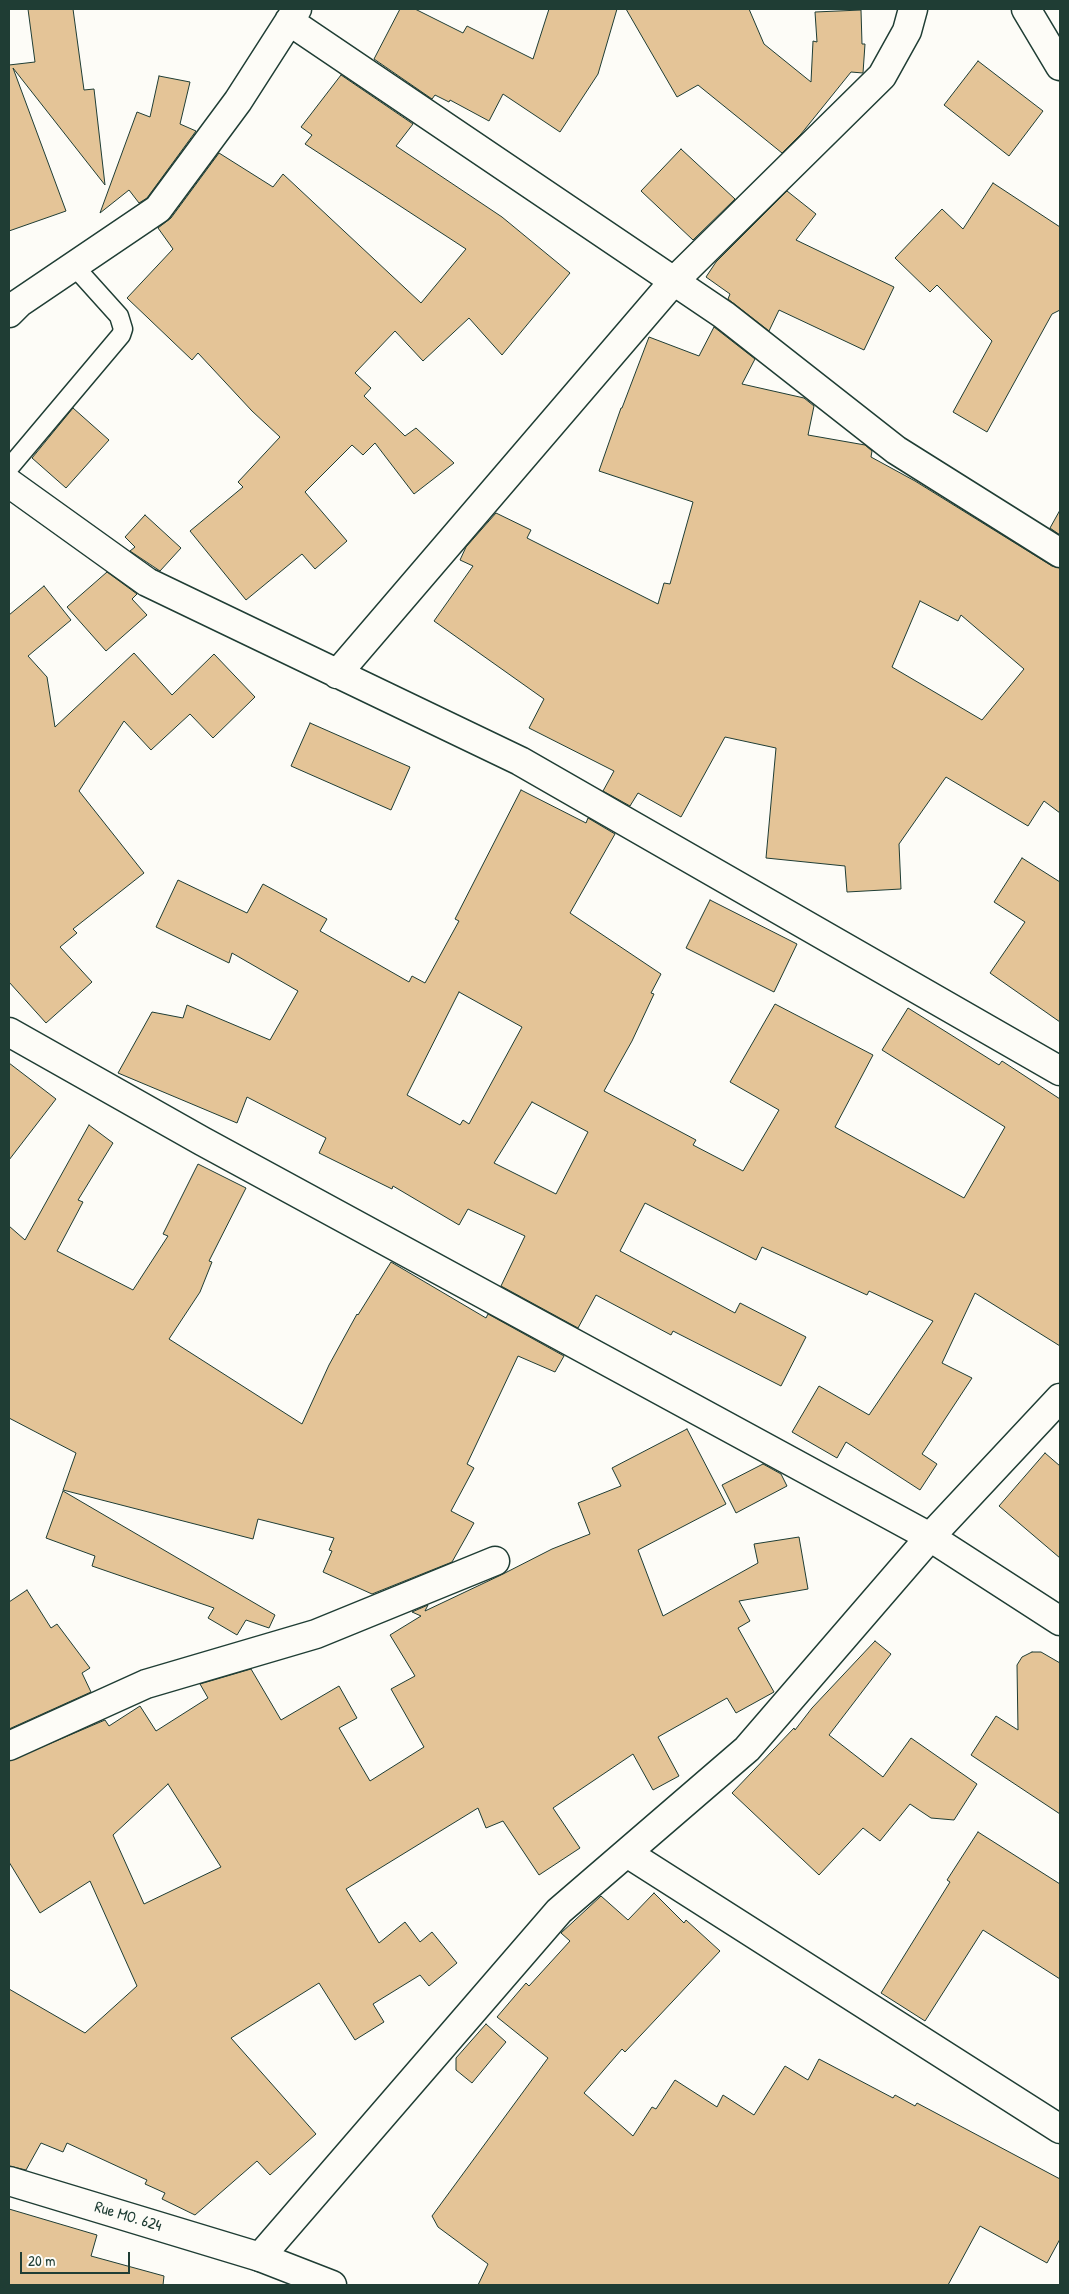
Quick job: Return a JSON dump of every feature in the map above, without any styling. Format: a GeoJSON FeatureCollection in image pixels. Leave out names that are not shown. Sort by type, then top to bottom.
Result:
{"type":"FeatureCollection","features":[{"type":"Feature","properties":{"kind":"street"},"geometry":{"type":"LineString","coordinates":[[337,674],[673,282],[882,76],[895,56],[907,31],[913,9]]}},
{"type":"Feature","properties":{"kind":"street"},"geometry":{"type":"LineString","coordinates":[[1026,9],[1060,66]]}},
{"type":"Feature","properties":{"kind":"street"},"geometry":{"type":"LineString","coordinates":[[9,313],[19,303],[158,209],[238,101],[293,15],[673,282],[724,315],[896,450],[1060,552]]}},
{"type":"Feature","properties":{"kind":"street"},"geometry":{"type":"LineString","coordinates":[[9,483],[147,582],[520,760],[1060,1071]]}},
{"type":"Feature","properties":{"kind":"street"},"geometry":{"type":"LineString","coordinates":[[9,1032],[202,1141],[930,1537],[1060,1621]]}},
{"type":"Feature","properties":{"kind":"street"},"geometry":{"type":"LineString","coordinates":[[260,2257],[559,1911],[748,1749],[930,1537],[1060,1398]]}},
{"type":"Feature","properties":{"kind":"street"},"geometry":{"type":"LineString","coordinates":[[9,1746],[146,1684],[316,1634],[495,1561]]}},
{"type":"Feature","properties":{"kind":"street"},"geometry":{"type":"LineString","coordinates":[[627,1853],[1060,2129]]}},
{"type":"Feature","properties":{"kind":"street","name":"Rue MO. 624"},"geometry":{"type":"LineString","coordinates":[[9,2181],[260,2257],[332,2285]]}},
{"type":"Feature","properties":{"kind":"lane"},"geometry":{"type":"LineString","coordinates":[[9,468],[122,335],[123,329],[120,316],[74,266]]}},
{"type":"Feature","properties":{"kind":"building"},"geometry":{"type":"Polygon","coordinates":[[[28,9],[73,9],[84,90],[94,89],[105,185],[13,68],[66,211],[9,231],[9,65],[35,62],[28,9]]]}},
{"type":"Feature","properties":{"kind":"building"},"geometry":{"type":"Polygon","coordinates":[[[400,9],[415,9],[463,33],[467,26],[533,59],[549,9],[617,9],[598,74],[560,132],[503,94],[489,121],[450,100],[449,102],[435,95],[432,99],[374,59],[400,9]]]}},
{"type":"Feature","properties":{"kind":"building"},"geometry":{"type":"Polygon","coordinates":[[[626,9],[749,9],[764,44],[811,82],[813,41],[817,42],[815,12],[861,10],[862,44],[865,44],[863,73],[851,72],[801,134],[782,153],[698,85],[677,97],[626,9]]]}},
{"type":"Feature","properties":{"kind":"building"},"geometry":{"type":"Polygon","coordinates":[[[978,61],[1043,111],[1009,156],[944,105],[978,61]]]}},
{"type":"Feature","properties":{"kind":"building"},"geometry":{"type":"Polygon","coordinates":[[[341,75],[413,124],[396,146],[502,217],[570,273],[502,355],[469,318],[423,361],[395,331],[355,373],[371,388],[364,396],[405,436],[416,428],[454,463],[414,494],[375,443],[363,455],[352,445],[305,492],[347,541],[315,569],[302,554],[246,600],[190,531],[243,487],[238,482],[280,437],[252,411],[198,353],[192,360],[127,298],[173,249],[158,228],[171,218],[219,153],[273,187],[283,174],[421,303],[466,249],[305,144],[312,135],[301,127],[341,75]]]}},
{"type":"Feature","properties":{"kind":"building"},"geometry":{"type":"Polygon","coordinates":[[[159,76],[190,82],[180,124],[196,131],[147,198],[139,203],[129,190],[100,213],[137,112],[150,117],[159,76]]]}},
{"type":"Feature","properties":{"kind":"building"},"geometry":{"type":"Polygon","coordinates":[[[681,149],[735,199],[693,240],[641,191],[681,149]]]}},
{"type":"Feature","properties":{"kind":"building"},"geometry":{"type":"Polygon","coordinates":[[[993,183],[1060,227],[1060,310],[1052,314],[987,432],[953,412],[992,341],[937,285],[930,292],[895,258],[942,209],[963,229],[993,183]]]}},
{"type":"Feature","properties":{"kind":"building"},"geometry":{"type":"Polygon","coordinates":[[[787,191],[816,214],[796,240],[894,287],[864,350],[779,310],[769,331],[728,299],[730,294],[706,277],[716,262],[787,191]]]}},
{"type":"Feature","properties":{"kind":"building"},"geometry":{"type":"Polygon","coordinates":[[[714,327],[755,359],[742,384],[804,398],[814,406],[808,435],[865,445],[872,451],[871,457],[915,481],[1052,566],[1060,568],[1060,813],[1044,801],[1028,826],[946,777],[899,844],[901,889],[847,892],[845,866],[766,858],[776,748],[725,737],[681,817],[638,793],[630,806],[603,791],[614,771],[529,728],[544,699],[434,621],[473,566],[460,560],[466,547],[496,513],[531,530],[527,538],[658,604],[664,583],[670,584],[693,502],[599,471],[649,337],[699,356],[714,327]],[[920,601],[892,667],[982,720],[1024,669],[961,615],[958,621],[920,601]]]}},
{"type":"Feature","properties":{"kind":"building"},"geometry":{"type":"Polygon","coordinates":[[[73,408],[109,440],[66,488],[32,458],[73,408]]]}},
{"type":"Feature","properties":{"kind":"building"},"geometry":{"type":"Polygon","coordinates":[[[1060,510],[1060,535],[1050,528],[1060,510]]]}},
{"type":"Feature","properties":{"kind":"building"},"geometry":{"type":"Polygon","coordinates":[[[145,515],[181,548],[160,571],[130,551],[135,547],[125,537],[145,515]]]}},
{"type":"Feature","properties":{"kind":"building"},"geometry":{"type":"Polygon","coordinates":[[[107,572],[137,594],[132,599],[147,615],[106,651],[67,607],[107,572]]]}},
{"type":"Feature","properties":{"kind":"building"},"geometry":{"type":"Polygon","coordinates":[[[44,586],[71,620],[28,656],[47,677],[55,727],[134,653],[172,695],[214,654],[255,697],[213,738],[190,714],[151,750],[124,721],[79,791],[144,873],[73,929],[77,933],[60,947],[92,982],[46,1023],[9,982],[9,615],[44,586]]]}},
{"type":"Feature","properties":{"kind":"building"},"geometry":{"type":"Polygon","coordinates":[[[310,723],[410,767],[391,810],[291,766],[310,723]]]}},
{"type":"Feature","properties":{"kind":"building"},"geometry":{"type":"Polygon","coordinates":[[[521,790],[586,823],[588,818],[615,834],[570,913],[661,974],[651,993],[654,994],[632,1041],[604,1091],[696,1140],[693,1145],[743,1171],[779,1110],[730,1082],[775,1004],[873,1055],[835,1127],[964,1198],[1005,1127],[882,1050],[908,1008],[999,1065],[1002,1061],[1060,1099],[1060,1346],[975,1293],[942,1363],[972,1378],[922,1454],[937,1464],[920,1490],[846,1442],[837,1458],[792,1432],[819,1386],[869,1415],[933,1321],[869,1291],[867,1295],[762,1247],[756,1260],[645,1203],[620,1251],[735,1313],[740,1303],[806,1337],[781,1386],[673,1331],[671,1335],[596,1295],[578,1328],[501,1286],[525,1236],[468,1209],[459,1225],[393,1186],[392,1189],[319,1153],[326,1138],[247,1097],[237,1123],[118,1073],[152,1012],[183,1018],[187,1005],[270,1040],[298,991],[232,953],[229,963],[156,927],[178,880],[247,913],[263,884],[327,919],[320,931],[409,982],[412,976],[425,983],[459,921],[455,919],[521,790]],[[459,992],[407,1095],[460,1125],[463,1120],[469,1124],[522,1027],[459,992]],[[532,1102],[494,1163],[556,1194],[588,1132],[532,1102]]]}},
{"type":"Feature","properties":{"kind":"building"},"geometry":{"type":"Polygon","coordinates":[[[1022,858],[1060,882],[1060,1022],[990,973],[1025,922],[994,902],[1022,858]]]}},
{"type":"Feature","properties":{"kind":"building"},"geometry":{"type":"Polygon","coordinates":[[[710,900],[797,944],[774,992],[686,948],[710,900]]]}},
{"type":"Feature","properties":{"kind":"building"},"geometry":{"type":"Polygon","coordinates":[[[9,1063],[56,1099],[9,1160],[9,1063]]]}},
{"type":"Feature","properties":{"kind":"building"},"geometry":{"type":"Polygon","coordinates":[[[89,1125],[113,1143],[78,1200],[83,1202],[57,1251],[133,1290],[168,1236],[163,1234],[198,1164],[246,1188],[209,1261],[212,1262],[200,1292],[169,1339],[302,1424],[329,1365],[357,1314],[391,1262],[486,1318],[488,1314],[564,1356],[555,1372],[518,1356],[467,1464],[474,1468],[451,1511],[474,1523],[452,1562],[372,1594],[323,1572],[332,1551],[329,1550],[334,1538],[258,1519],[253,1539],[63,1490],[76,1453],[9,1418],[9,1226],[25,1240],[89,1125]]]}},
{"type":"Feature","properties":{"kind":"building"},"geometry":{"type":"Polygon","coordinates":[[[687,1429],[726,1504],[638,1550],[663,1616],[758,1563],[754,1544],[799,1537],[808,1589],[739,1601],[750,1621],[738,1628],[774,1692],[736,1713],[727,1698],[658,1737],[679,1776],[653,1790],[633,1754],[553,1808],[580,1848],[539,1875],[503,1821],[486,1828],[478,1808],[346,1889],[379,1943],[405,1922],[420,1942],[432,1932],[457,1963],[429,1986],[420,1975],[373,2004],[384,2022],[355,2040],[319,1983],[231,2038],[316,2134],[270,2175],[257,2161],[195,2215],[162,2199],[165,2193],[145,2184],[147,2180],[67,2143],[63,2152],[41,2143],[26,2170],[9,2166],[9,1989],[85,2033],[137,1986],[90,1881],[40,1913],[9,1862],[9,1761],[105,1720],[109,1726],[140,1706],[156,1731],[208,1698],[200,1684],[251,1669],[281,1720],[339,1686],[357,1718],[339,1728],[370,1781],[424,1747],[391,1689],[415,1676],[390,1635],[421,1616],[412,1612],[428,1605],[425,1611],[552,1549],[590,1534],[578,1503],[621,1486],[612,1468],[687,1429]],[[168,1784],[113,1835],[144,1904],[221,1867],[168,1784]]]}},
{"type":"Feature","properties":{"kind":"building"},"geometry":{"type":"Polygon","coordinates":[[[1045,1453],[1060,1466],[1060,1558],[999,1506],[1045,1453]]]}},
{"type":"Feature","properties":{"kind":"building"},"geometry":{"type":"Polygon","coordinates":[[[763,1464],[781,1474],[787,1486],[736,1513],[722,1485],[763,1464]]]}},
{"type":"Feature","properties":{"kind":"building"},"geometry":{"type":"Polygon","coordinates":[[[63,1491],[275,1615],[269,1628],[246,1620],[237,1635],[208,1618],[214,1608],[92,1566],[95,1556],[46,1538],[63,1491]]]}},
{"type":"Feature","properties":{"kind":"building"},"geometry":{"type":"Polygon","coordinates":[[[27,1590],[51,1628],[57,1624],[90,1668],[82,1673],[91,1692],[9,1729],[9,1602],[27,1590]]]}},
{"type":"Feature","properties":{"kind":"building"},"geometry":{"type":"Polygon","coordinates":[[[875,1641],[891,1654],[829,1735],[883,1777],[911,1738],[977,1784],[954,1820],[931,1818],[910,1804],[880,1841],[863,1828],[819,1875],[732,1793],[794,1728],[795,1730],[812,1708],[875,1641]]]}},
{"type":"Feature","properties":{"kind":"building"},"geometry":{"type":"Polygon","coordinates":[[[1032,1652],[1041,1652],[1060,1663],[1060,1814],[971,1755],[996,1716],[1018,1730],[1017,1665],[1022,1657],[1032,1652]]]}},
{"type":"Feature","properties":{"kind":"building"},"geometry":{"type":"Polygon","coordinates":[[[978,1832],[1060,1884],[1060,1979],[983,1930],[925,2021],[881,1993],[950,1882],[947,1880],[978,1832]]]}},
{"type":"Feature","properties":{"kind":"building"},"geometry":{"type":"Polygon","coordinates":[[[654,1893],[684,1923],[686,1920],[720,1951],[625,2052],[622,2049],[584,2093],[633,2136],[652,2107],[656,2109],[675,2080],[717,2107],[723,2095],[754,2115],[785,2066],[808,2080],[819,2059],[893,2098],[895,2095],[915,2106],[917,2103],[1060,2179],[1060,2239],[1047,2263],[980,2226],[948,2285],[478,2285],[488,2264],[438,2227],[432,2216],[548,2058],[497,2017],[526,1983],[529,1986],[570,1941],[561,1933],[601,1896],[628,1920],[654,1893]]]}},
{"type":"Feature","properties":{"kind":"building"},"geometry":{"type":"Polygon","coordinates":[[[486,2024],[506,2042],[472,2083],[456,2070],[456,2058],[486,2024]]]}},
{"type":"Feature","properties":{"kind":"building"},"geometry":{"type":"Polygon","coordinates":[[[9,2209],[97,2235],[91,2256],[164,2276],[163,2285],[9,2285],[9,2209]]]}}]}
